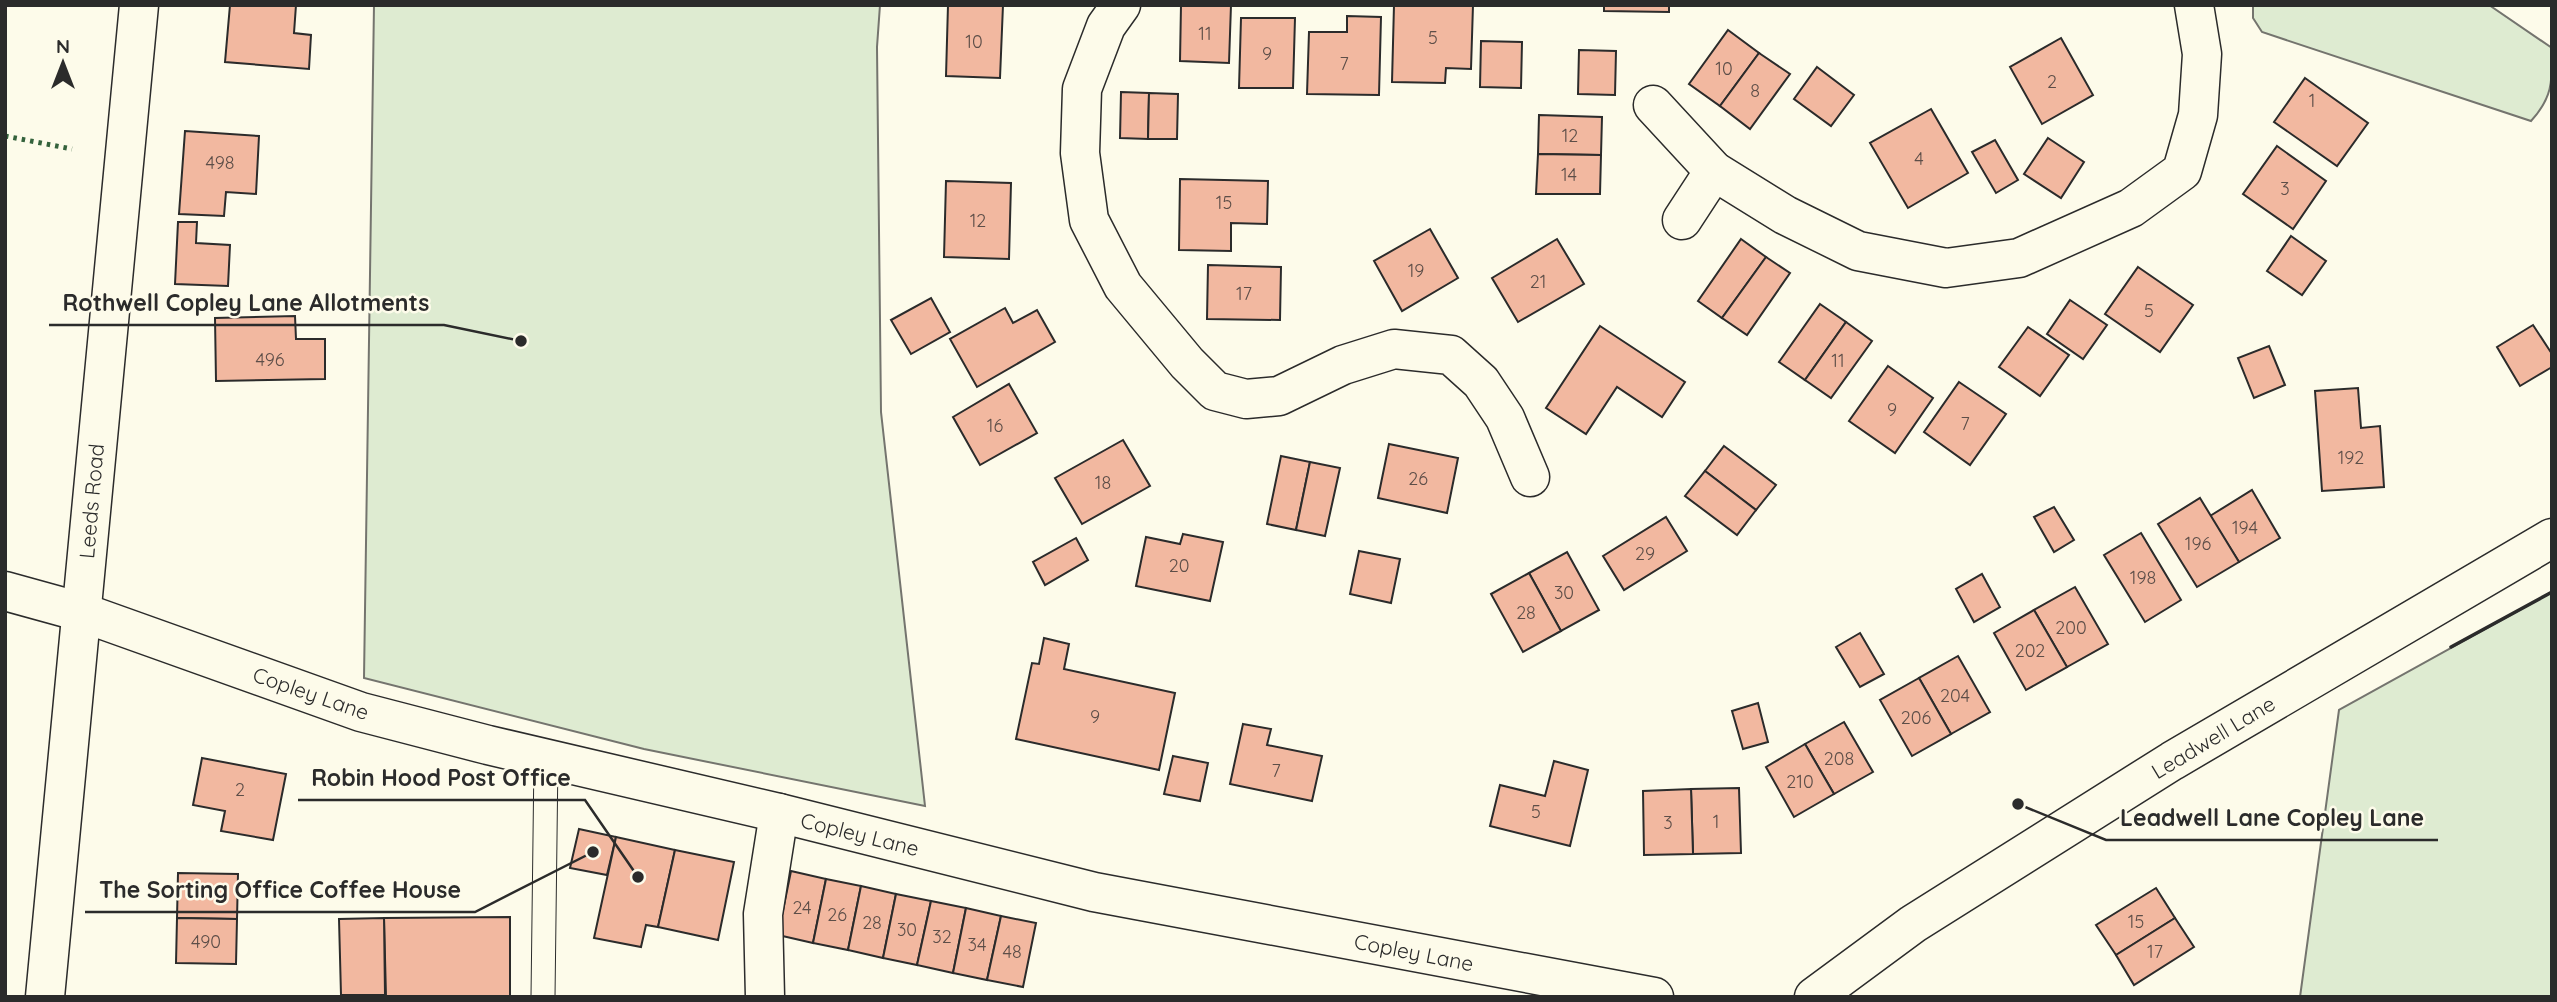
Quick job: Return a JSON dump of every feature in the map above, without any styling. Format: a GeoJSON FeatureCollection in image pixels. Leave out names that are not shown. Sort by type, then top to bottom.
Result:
{"type":"FeatureCollection","features":[{"type":"Feature","properties":{"kind":"street","name":"Leeds Road"},"geometry":{"type":"LineString","coordinates":[[46,997],[139,5]]}},
{"type":"Feature","properties":{"kind":"street"},"geometry":{"type":"LineString","coordinates":[[1121,5],[1106,26],[1082,89],[1080,153],[1089,220],[1124,286],[1187,363],[1215,390],[1246,399],[1279,396],[1343,365],[1394,349],[1451,355],[1481,382],[1505,418],[1530,477]]}},
{"type":"Feature","properties":{"kind":"street"},"geometry":{"type":"LineString","coordinates":[[1653,105],[1714,171],[1784,215],[1858,251],[1946,268],[2019,258],[2131,208],[2182,171],[2198,115],[2202,54],[2194,5]]}},
{"type":"Feature","properties":{"kind":"street"},"geometry":{"type":"LineString","coordinates":[[1682,220],[1714,171]]}},
{"type":"Feature","properties":{"kind":"street","name":"Leadwell Lane"},"geometry":{"type":"LineString","coordinates":[[1814,997],[1913,924],[2172,761],[2552,538]]}},
{"type":"Feature","properties":{"kind":"street","name":"Copley Lane"},"geometry":{"type":"LineString","coordinates":[[5,591],[81,612],[361,712],[546,758],[1094,892],[1654,997]]}},
{"type":"Feature","properties":{"kind":"street"},"geometry":{"type":"LineString","coordinates":[[765,997],[763,914],[779,813]]}},
{"type":"Feature","properties":{"kind":"lane"},"geometry":{"type":"LineString","coordinates":[[543,997],[546,758]]}},
{"type":"Feature","properties":{"kind":"green space"},"geometry":{"type":"Polygon","coordinates":[[[374,5],[880,5],[877,47],[881,412],[925,806],[644,749],[364,678],[374,5]]]}},
{"type":"Feature","properties":{"kind":"green space"},"geometry":{"type":"Polygon","coordinates":[[[2253,5],[2489,5],[2552,48],[2548,95],[2531,121],[2262,32],[2253,18],[2253,5]]]}},
{"type":"Feature","properties":{"kind":"green space"},"geometry":{"type":"Polygon","coordinates":[[[2552,592],[2552,997],[2300,997],[2339,710],[2552,592]]]}},
{"type":"Feature","properties":{"kind":"building"},"geometry":{"type":"Polygon","coordinates":[[[230,5],[296,5],[294,33],[311,35],[309,69],[225,62],[230,5]]]}},
{"type":"Feature","properties":{"kind":"building"},"geometry":{"type":"Polygon","coordinates":[[[948,5],[1003,5],[1000,78],[946,76],[948,5]]]}},
{"type":"Feature","properties":{"kind":"building"},"geometry":{"type":"Polygon","coordinates":[[[1181,5],[1231,5],[1229,63],[1180,61],[1181,5]]]}},
{"type":"Feature","properties":{"kind":"building"},"geometry":{"type":"Polygon","coordinates":[[[1394,5],[1473,5],[1471,69],[1446,68],[1445,83],[1392,82],[1394,5]]]}},
{"type":"Feature","properties":{"kind":"building"},"geometry":{"type":"Polygon","coordinates":[[[1604,5],[1669,5],[1669,12],[1604,11],[1604,5]]]}},
{"type":"Feature","properties":{"kind":"building"},"geometry":{"type":"Polygon","coordinates":[[[1347,16],[1381,17],[1379,95],[1307,94],[1309,32],[1347,32],[1347,16]]]}},
{"type":"Feature","properties":{"kind":"building"},"geometry":{"type":"Polygon","coordinates":[[[1241,18],[1295,18],[1293,88],[1239,88],[1241,18]]]}},
{"type":"Feature","properties":{"kind":"building"},"geometry":{"type":"Polygon","coordinates":[[[1728,30],[1759,53],[1720,106],[1689,84],[1728,30]]]}},
{"type":"Feature","properties":{"kind":"building"},"geometry":{"type":"Polygon","coordinates":[[[2061,38],[2093,95],[2042,124],[2010,67],[2061,38]]]}},
{"type":"Feature","properties":{"kind":"building"},"geometry":{"type":"Polygon","coordinates":[[[1481,41],[1522,42],[1521,88],[1480,87],[1481,41]]]}},
{"type":"Feature","properties":{"kind":"building"},"geometry":{"type":"Polygon","coordinates":[[[1579,50],[1616,51],[1615,95],[1578,94],[1579,50]]]}},
{"type":"Feature","properties":{"kind":"building"},"geometry":{"type":"Polygon","coordinates":[[[1759,53],[1790,74],[1750,129],[1720,106],[1759,53]]]}},
{"type":"Feature","properties":{"kind":"building"},"geometry":{"type":"Polygon","coordinates":[[[1817,67],[1854,95],[1831,126],[1794,99],[1817,67]]]}},
{"type":"Feature","properties":{"kind":"building"},"geometry":{"type":"Polygon","coordinates":[[[2305,78],[2368,123],[2337,166],[2274,122],[2305,78]]]}},
{"type":"Feature","properties":{"kind":"building"},"geometry":{"type":"Polygon","coordinates":[[[1121,92],[1149,93],[1148,139],[1120,138],[1121,92]]]}},
{"type":"Feature","properties":{"kind":"building"},"geometry":{"type":"Polygon","coordinates":[[[1149,93],[1178,94],[1177,139],[1148,139],[1149,93]]]}},
{"type":"Feature","properties":{"kind":"building"},"geometry":{"type":"Polygon","coordinates":[[[1931,109],[1968,173],[1908,208],[1870,143],[1931,109]]]}},
{"type":"Feature","properties":{"kind":"building"},"geometry":{"type":"Polygon","coordinates":[[[1539,115],[1602,117],[1601,155],[1538,154],[1539,115]]]}},
{"type":"Feature","properties":{"kind":"building"},"geometry":{"type":"Polygon","coordinates":[[[185,131],[259,136],[256,194],[226,192],[224,216],[179,214],[185,131]]]}},
{"type":"Feature","properties":{"kind":"building"},"geometry":{"type":"Polygon","coordinates":[[[2048,138],[2084,162],[2061,198],[2024,174],[2048,138]]]}},
{"type":"Feature","properties":{"kind":"building"},"geometry":{"type":"Polygon","coordinates":[[[1995,140],[2018,180],[1996,193],[1972,152],[1995,140]]]}},
{"type":"Feature","properties":{"kind":"building"},"geometry":{"type":"Polygon","coordinates":[[[2277,146],[2326,181],[2293,229],[2243,194],[2277,146]]]}},
{"type":"Feature","properties":{"kind":"building"},"geometry":{"type":"Polygon","coordinates":[[[1538,154],[1601,155],[1600,194],[1536,194],[1538,154]]]}},
{"type":"Feature","properties":{"kind":"building"},"geometry":{"type":"Polygon","coordinates":[[[1180,179],[1268,181],[1267,224],[1231,223],[1231,251],[1179,250],[1180,179]]]}},
{"type":"Feature","properties":{"kind":"building"},"geometry":{"type":"Polygon","coordinates":[[[946,181],[1011,183],[1009,259],[944,257],[946,181]]]}},
{"type":"Feature","properties":{"kind":"building"},"geometry":{"type":"Polygon","coordinates":[[[178,222],[197,222],[196,243],[230,245],[228,286],[175,284],[178,222]]]}},
{"type":"Feature","properties":{"kind":"building"},"geometry":{"type":"Polygon","coordinates":[[[1430,229],[1458,278],[1402,311],[1374,261],[1430,229]]]}},
{"type":"Feature","properties":{"kind":"building"},"geometry":{"type":"Polygon","coordinates":[[[2291,236],[2326,261],[2302,295],[2267,271],[2291,236]]]}},
{"type":"Feature","properties":{"kind":"building"},"geometry":{"type":"Polygon","coordinates":[[[1557,239],[1584,284],[1518,322],[1492,278],[1557,239]]]}},
{"type":"Feature","properties":{"kind":"building"},"geometry":{"type":"Polygon","coordinates":[[[1741,239],[1766,257],[1722,318],[1698,301],[1741,239]]]}},
{"type":"Feature","properties":{"kind":"building"},"geometry":{"type":"Polygon","coordinates":[[[1766,257],[1790,273],[1747,335],[1722,318],[1766,257]]]}},
{"type":"Feature","properties":{"kind":"building"},"geometry":{"type":"Polygon","coordinates":[[[1208,265],[1281,267],[1280,320],[1207,319],[1208,265]]]}},
{"type":"Feature","properties":{"kind":"building"},"geometry":{"type":"Polygon","coordinates":[[[2138,267],[2193,305],[2160,352],[2105,314],[2138,267]]]}},
{"type":"Feature","properties":{"kind":"building"},"geometry":{"type":"Polygon","coordinates":[[[931,298],[950,332],[911,354],[891,320],[931,298]]]}},
{"type":"Feature","properties":{"kind":"building"},"geometry":{"type":"Polygon","coordinates":[[[2070,300],[2107,325],[2083,359],[2047,334],[2070,300]]]}},
{"type":"Feature","properties":{"kind":"building"},"geometry":{"type":"Polygon","coordinates":[[[1820,304],[1846,322],[1805,380],[1779,362],[1820,304]]]}},
{"type":"Feature","properties":{"kind":"building"},"geometry":{"type":"Polygon","coordinates":[[[1005,308],[1013,323],[1037,310],[1055,342],[977,387],[950,339],[1005,308]]]}},
{"type":"Feature","properties":{"kind":"building"},"geometry":{"type":"Polygon","coordinates":[[[295,316],[296,339],[325,339],[325,379],[216,381],[215,318],[295,316]]]}},
{"type":"Feature","properties":{"kind":"building"},"geometry":{"type":"Polygon","coordinates":[[[1846,322],[1872,341],[1831,398],[1805,380],[1846,322]]]}},
{"type":"Feature","properties":{"kind":"building"},"geometry":{"type":"Polygon","coordinates":[[[2533,325],[2552,354],[2552,367],[2520,386],[2497,347],[2533,325]]]}},
{"type":"Feature","properties":{"kind":"building"},"geometry":{"type":"Polygon","coordinates":[[[1600,326],[1685,382],[1662,417],[1617,387],[1586,434],[1546,408],[1600,326]]]}},
{"type":"Feature","properties":{"kind":"building"},"geometry":{"type":"Polygon","coordinates":[[[2028,327],[2069,355],[2040,396],[1999,367],[2028,327]]]}},
{"type":"Feature","properties":{"kind":"building"},"geometry":{"type":"Polygon","coordinates":[[[2269,346],[2285,385],[2254,398],[2238,358],[2269,346]]]}},
{"type":"Feature","properties":{"kind":"building"},"geometry":{"type":"Polygon","coordinates":[[[1888,366],[1933,398],[1895,453],[1849,421],[1888,366]]]}},
{"type":"Feature","properties":{"kind":"building"},"geometry":{"type":"Polygon","coordinates":[[[1959,382],[2006,414],[1970,465],[1924,432],[1959,382]]]}},
{"type":"Feature","properties":{"kind":"building"},"geometry":{"type":"Polygon","coordinates":[[[1009,384],[1037,433],[980,465],[953,417],[1009,384]]]}},
{"type":"Feature","properties":{"kind":"building"},"geometry":{"type":"Polygon","coordinates":[[[2358,388],[2361,428],[2380,426],[2384,487],[2322,491],[2315,391],[2358,388]]]}},
{"type":"Feature","properties":{"kind":"building"},"geometry":{"type":"Polygon","coordinates":[[[1123,440],[1150,486],[1082,524],[1055,478],[1123,440]]]}},
{"type":"Feature","properties":{"kind":"building"},"geometry":{"type":"Polygon","coordinates":[[[1389,444],[1458,458],[1447,513],[1378,498],[1389,444]]]}},
{"type":"Feature","properties":{"kind":"building"},"geometry":{"type":"Polygon","coordinates":[[[1724,446],[1776,485],[1756,510],[1705,471],[1724,446]]]}},
{"type":"Feature","properties":{"kind":"building"},"geometry":{"type":"Polygon","coordinates":[[[1281,456],[1310,462],[1296,530],[1267,524],[1281,456]]]}},
{"type":"Feature","properties":{"kind":"building"},"geometry":{"type":"Polygon","coordinates":[[[1310,462],[1340,468],[1325,536],[1296,530],[1310,462]]]}},
{"type":"Feature","properties":{"kind":"building"},"geometry":{"type":"Polygon","coordinates":[[[1705,471],[1756,510],[1737,535],[1685,496],[1705,471]]]}},
{"type":"Feature","properties":{"kind":"building"},"geometry":{"type":"Polygon","coordinates":[[[2252,490],[2280,538],[2239,562],[2210,516],[2252,490]]]}},
{"type":"Feature","properties":{"kind":"building"},"geometry":{"type":"Polygon","coordinates":[[[2200,498],[2239,562],[2197,587],[2158,524],[2200,498]]]}},
{"type":"Feature","properties":{"kind":"building"},"geometry":{"type":"Polygon","coordinates":[[[2054,507],[2074,540],[2054,552],[2034,517],[2054,507]]]}},
{"type":"Feature","properties":{"kind":"building"},"geometry":{"type":"Polygon","coordinates":[[[1666,517],[1687,551],[1624,590],[1603,556],[1666,517]]]}},
{"type":"Feature","properties":{"kind":"building"},"geometry":{"type":"Polygon","coordinates":[[[2141,533],[2181,600],[2145,622],[2104,555],[2141,533]]]}},
{"type":"Feature","properties":{"kind":"building"},"geometry":{"type":"Polygon","coordinates":[[[1183,534],[1223,542],[1210,601],[1136,586],[1146,537],[1180,544],[1183,534]]]}},
{"type":"Feature","properties":{"kind":"building"},"geometry":{"type":"Polygon","coordinates":[[[1076,538],[1088,560],[1045,585],[1033,562],[1076,538]]]}},
{"type":"Feature","properties":{"kind":"building"},"geometry":{"type":"Polygon","coordinates":[[[1359,551],[1400,559],[1391,603],[1350,594],[1359,551]]]}},
{"type":"Feature","properties":{"kind":"building"},"geometry":{"type":"Polygon","coordinates":[[[1567,552],[1599,610],[1561,631],[1529,573],[1567,552]]]}},
{"type":"Feature","properties":{"kind":"building"},"geometry":{"type":"Polygon","coordinates":[[[1529,573],[1561,631],[1523,652],[1491,594],[1529,573]]]}},
{"type":"Feature","properties":{"kind":"building"},"geometry":{"type":"Polygon","coordinates":[[[1982,574],[2000,607],[1974,622],[1956,589],[1982,574]]]}},
{"type":"Feature","properties":{"kind":"building"},"geometry":{"type":"Polygon","coordinates":[[[2075,587],[2108,644],[2067,667],[2034,610],[2075,587]]]}},
{"type":"Feature","properties":{"kind":"building"},"geometry":{"type":"Polygon","coordinates":[[[2034,610],[2067,667],[2026,690],[1994,633],[2034,610]]]}},
{"type":"Feature","properties":{"kind":"building"},"geometry":{"type":"Polygon","coordinates":[[[1860,633],[1884,674],[1860,687],[1836,647],[1860,633]]]}},
{"type":"Feature","properties":{"kind":"building"},"geometry":{"type":"Polygon","coordinates":[[[1044,638],[1069,644],[1064,669],[1175,693],[1159,770],[1016,739],[1032,663],[1039,664],[1044,638]]]}},
{"type":"Feature","properties":{"kind":"building"},"geometry":{"type":"Polygon","coordinates":[[[1958,656],[1990,712],[1951,734],[1919,678],[1958,656]]]}},
{"type":"Feature","properties":{"kind":"building"},"geometry":{"type":"Polygon","coordinates":[[[1919,678],[1951,734],[1912,756],[1880,700],[1919,678]]]}},
{"type":"Feature","properties":{"kind":"building"},"geometry":{"type":"Polygon","coordinates":[[[1758,703],[1768,742],[1743,749],[1732,711],[1758,703]]]}},
{"type":"Feature","properties":{"kind":"building"},"geometry":{"type":"Polygon","coordinates":[[[1844,722],[1873,772],[1834,794],[1805,744],[1844,722]]]}},
{"type":"Feature","properties":{"kind":"building"},"geometry":{"type":"Polygon","coordinates":[[[1243,724],[1271,729],[1267,745],[1322,756],[1312,801],[1230,784],[1243,724]]]}},
{"type":"Feature","properties":{"kind":"building"},"geometry":{"type":"Polygon","coordinates":[[[1805,744],[1834,794],[1794,817],[1766,767],[1805,744]]]}},
{"type":"Feature","properties":{"kind":"building"},"geometry":{"type":"Polygon","coordinates":[[[1173,756],[1208,763],[1200,801],[1164,794],[1173,756]]]}},
{"type":"Feature","properties":{"kind":"building"},"geometry":{"type":"Polygon","coordinates":[[[202,758],[286,774],[273,840],[221,831],[225,811],[193,805],[202,758]]]}},
{"type":"Feature","properties":{"kind":"building"},"geometry":{"type":"Polygon","coordinates":[[[1554,761],[1588,770],[1570,846],[1490,826],[1500,785],[1545,796],[1554,761]]]}},
{"type":"Feature","properties":{"kind":"building"},"geometry":{"type":"Polygon","coordinates":[[[1739,788],[1741,853],[1693,854],[1691,789],[1739,788]]]}},
{"type":"Feature","properties":{"kind":"building"},"geometry":{"type":"Polygon","coordinates":[[[1691,789],[1693,854],[1644,855],[1643,791],[1691,789]]]}},
{"type":"Feature","properties":{"kind":"building"},"geometry":{"type":"Polygon","coordinates":[[[579,829],[616,837],[607,875],[570,868],[579,829]]]}},
{"type":"Feature","properties":{"kind":"building"},"geometry":{"type":"Polygon","coordinates":[[[616,837],[675,850],[658,927],[646,925],[641,947],[594,938],[616,837]]]}},
{"type":"Feature","properties":{"kind":"building"},"geometry":{"type":"Polygon","coordinates":[[[675,850],[734,862],[718,940],[658,927],[675,850]]]}},
{"type":"Feature","properties":{"kind":"building"},"geometry":{"type":"Polygon","coordinates":[[[791,871],[826,879],[813,943],[778,935],[791,871]]]}},
{"type":"Feature","properties":{"kind":"building"},"geometry":{"type":"Polygon","coordinates":[[[178,873],[238,874],[237,919],[177,918],[178,873]]]}},
{"type":"Feature","properties":{"kind":"building"},"geometry":{"type":"Polygon","coordinates":[[[826,879],[861,886],[848,950],[813,943],[826,879]]]}},
{"type":"Feature","properties":{"kind":"building"},"geometry":{"type":"Polygon","coordinates":[[[861,886],[896,894],[883,958],[848,950],[861,886]]]}},
{"type":"Feature","properties":{"kind":"building"},"geometry":{"type":"Polygon","coordinates":[[[2156,888],[2175,918],[2116,955],[2096,925],[2156,888]]]}},
{"type":"Feature","properties":{"kind":"building"},"geometry":{"type":"Polygon","coordinates":[[[896,894],[931,901],[917,965],[883,958],[896,894]]]}},
{"type":"Feature","properties":{"kind":"building"},"geometry":{"type":"Polygon","coordinates":[[[931,901],[966,908],[953,973],[917,965],[931,901]]]}},
{"type":"Feature","properties":{"kind":"building"},"geometry":{"type":"Polygon","coordinates":[[[966,908],[1001,916],[987,980],[953,973],[966,908]]]}},
{"type":"Feature","properties":{"kind":"building"},"geometry":{"type":"Polygon","coordinates":[[[1001,916],[1036,923],[1023,987],[987,980],[1001,916]]]}},
{"type":"Feature","properties":{"kind":"building"},"geometry":{"type":"Polygon","coordinates":[[[510,917],[510,997],[386,997],[384,918],[510,917]]]}},
{"type":"Feature","properties":{"kind":"building"},"geometry":{"type":"Polygon","coordinates":[[[177,918],[237,919],[236,964],[176,963],[177,918]]]}},
{"type":"Feature","properties":{"kind":"building"},"geometry":{"type":"Polygon","coordinates":[[[384,918],[385,995],[341,995],[339,919],[384,918]]]}},
{"type":"Feature","properties":{"kind":"building"},"geometry":{"type":"Polygon","coordinates":[[[2175,918],[2194,947],[2134,985],[2116,955],[2175,918]]]}},
{"type":"Feature","properties":{"kind":"hedge"},"geometry":{"type":"LineString","coordinates":[[5,136],[72,149]]}},
{"type":"Feature","properties":{"kind":"wall"},"geometry":{"type":"LineString","coordinates":[[2451,647],[2552,592]]}},
{"type":"Feature","properties":{"kind":"place","name":"Rothwell Copley Lane Allotments"},"geometry":{"type":"Point","coordinates":[521,341]}},
{"type":"Feature","properties":{"kind":"place","name":"Leadwell Lane Copley Lane"},"geometry":{"type":"Point","coordinates":[2018,804]}},
{"type":"Feature","properties":{"kind":"place","name":"The Sorting Office Coffee House"},"geometry":{"type":"Point","coordinates":[593,852]}},
{"type":"Feature","properties":{"kind":"place","name":"Robin Hood Post Office"},"geometry":{"type":"Point","coordinates":[638,877]}}]}
